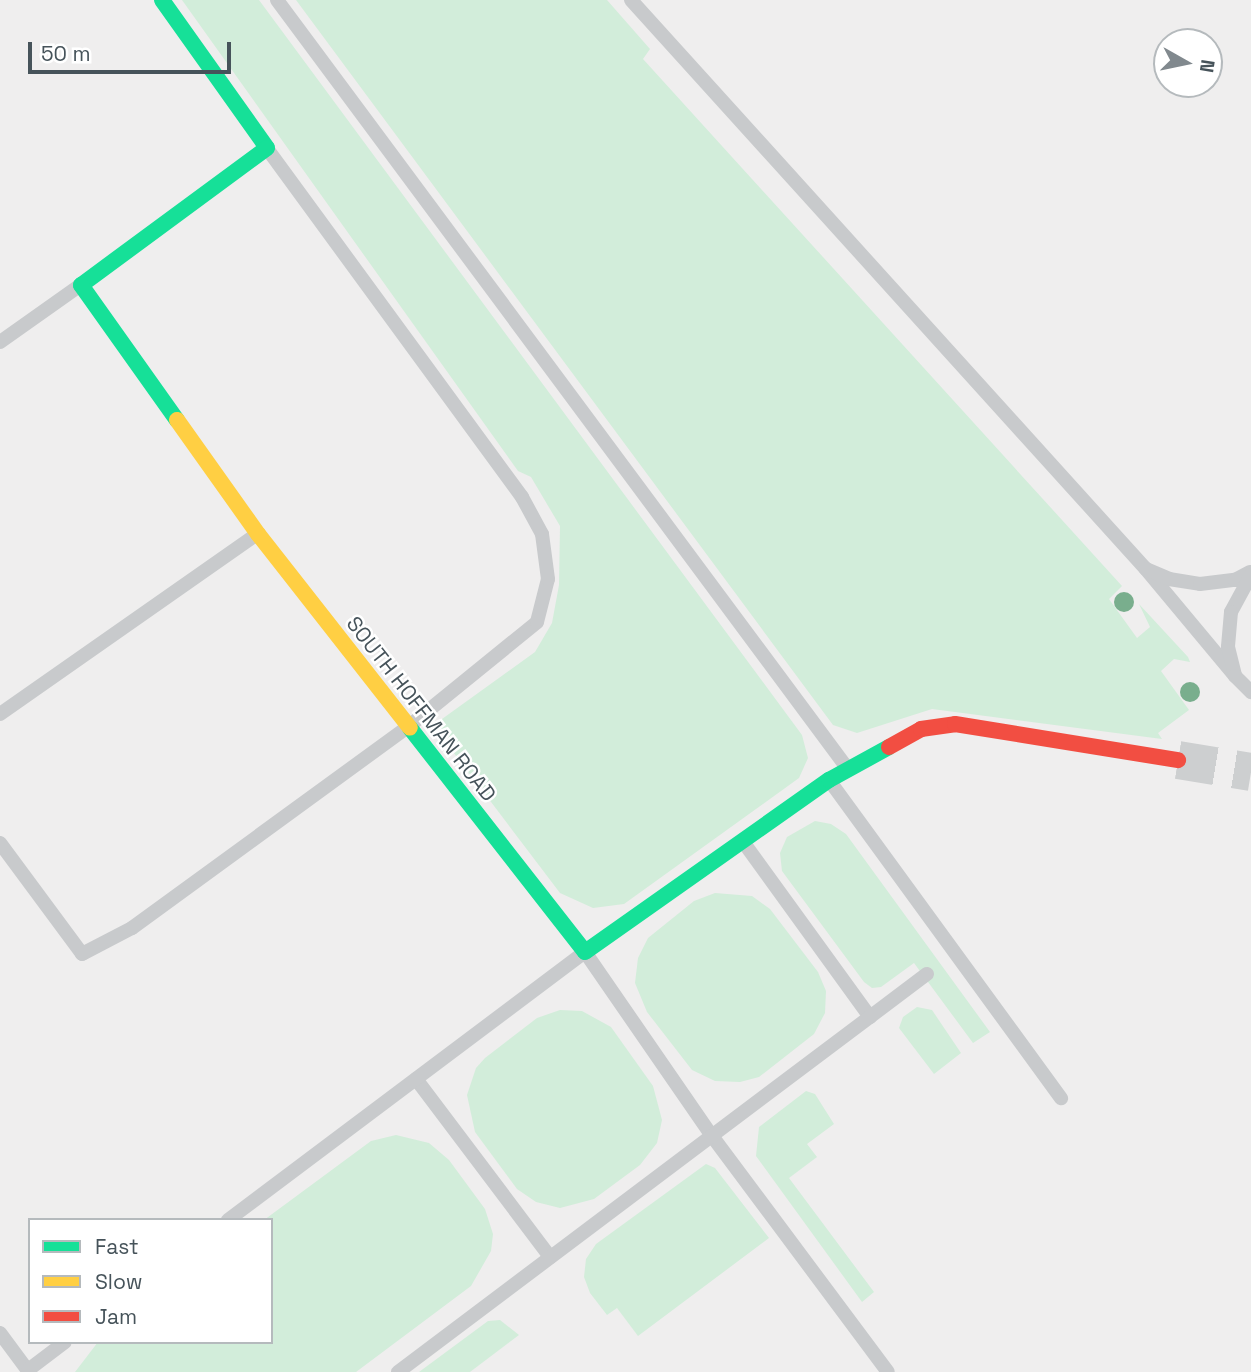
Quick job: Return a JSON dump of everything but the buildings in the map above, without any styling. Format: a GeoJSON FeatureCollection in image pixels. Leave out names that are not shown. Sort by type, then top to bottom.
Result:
{"type":"FeatureCollection","features":[{"type":"Feature","properties":{"kind":"street"},"geometry":{"type":"LineString","coordinates":[[81,285],[267,148],[162,0]]}},
{"type":"Feature","properties":{"kind":"street","name":"SOUTH HOFFMAN ROAD"},"geometry":{"type":"LineString","coordinates":[[81,285],[258,534],[586,952]]}},
{"type":"Feature","properties":{"kind":"street"},"geometry":{"type":"LineString","coordinates":[[586,952],[741,839],[848,769],[921,729],[956,724],[1178,760]]}},
{"type":"Feature","properties":{"kind":"lane"},"geometry":{"type":"LineString","coordinates":[[278,0],[848,769]]}},
{"type":"Feature","properties":{"kind":"lane"},"geometry":{"type":"LineString","coordinates":[[631,0],[1145,568],[1251,692]]}},
{"type":"Feature","properties":{"kind":"lane"},"geometry":{"type":"LineString","coordinates":[[0,843],[82,954],[132,928],[408,727],[537,622],[548,579],[542,534],[522,497],[267,148]]}},
{"type":"Feature","properties":{"kind":"lane"},"geometry":{"type":"LineString","coordinates":[[0,342],[81,285]]}},
{"type":"Feature","properties":{"kind":"lane"},"geometry":{"type":"LineString","coordinates":[[0,714],[258,534]]}},
{"type":"Feature","properties":{"kind":"lane"},"geometry":{"type":"LineString","coordinates":[[1145,568],[1169,579],[1200,584],[1235,580],[1251,573]]}},
{"type":"Feature","properties":{"kind":"lane"},"geometry":{"type":"LineString","coordinates":[[1235,676],[1228,647],[1231,612],[1251,573]]}},
{"type":"Feature","properties":{"kind":"lane"},"geometry":{"type":"LineString","coordinates":[[830,780],[1061,1098]]}},
{"type":"Feature","properties":{"kind":"lane"},"geometry":{"type":"LineString","coordinates":[[741,839],[870,1017]]}},
{"type":"Feature","properties":{"kind":"lane"},"geometry":{"type":"LineString","coordinates":[[231,1218],[586,952],[712,1136],[888,1372]]}},
{"type":"Feature","properties":{"kind":"lane"},"geometry":{"type":"LineString","coordinates":[[398,1372],[927,974]]}},
{"type":"Feature","properties":{"kind":"lane"},"geometry":{"type":"LineString","coordinates":[[416,1079],[550,1257]]}},
{"type":"Feature","properties":{"kind":"lane"},"geometry":{"type":"LineString","coordinates":[[0,1333],[28,1371],[62,1344]]}},
{"type":"Feature","properties":{"kind":"green space"},"geometry":{"type":"Polygon","coordinates":[[[182,0],[259,0],[802,735],[808,758],[799,778],[624,904],[593,908],[560,893],[441,736],[442,719],[535,652],[552,623],[559,585],[560,526],[531,477],[518,471],[182,0]]]}},
{"type":"Feature","properties":{"kind":"green space"},"geometry":{"type":"Polygon","coordinates":[[[296,0],[607,0],[650,49],[643,59],[1122,586],[1109,599],[1137,638],[1150,627],[1139,604],[1188,657],[1190,662],[1174,659],[1161,671],[1189,710],[1158,733],[1162,739],[932,709],[857,733],[833,725],[296,0]]]}},
{"type":"Feature","properties":{"kind":"green space"},"geometry":{"type":"Polygon","coordinates":[[[815,821],[831,824],[846,834],[990,1032],[973,1043],[914,963],[881,987],[872,988],[864,982],[782,871],[780,853],[787,837],[815,821]]]}},
{"type":"Feature","properties":{"kind":"green space"},"geometry":{"type":"Polygon","coordinates":[[[715,893],[752,896],[770,909],[818,972],[826,991],[825,1013],[814,1034],[759,1077],[740,1082],[715,1081],[692,1070],[647,1012],[635,983],[638,958],[648,938],[694,901],[715,893]]]}},
{"type":"Feature","properties":{"kind":"green space"},"geometry":{"type":"Polygon","coordinates":[[[917,1007],[932,1010],[961,1053],[934,1074],[899,1028],[903,1017],[917,1007]]]}},
{"type":"Feature","properties":{"kind":"green space"},"geometry":{"type":"Polygon","coordinates":[[[560,1010],[582,1011],[611,1027],[653,1086],[662,1120],[657,1143],[640,1165],[594,1199],[560,1208],[536,1202],[517,1189],[475,1132],[467,1095],[476,1068],[485,1058],[537,1018],[560,1010]]]}},
{"type":"Feature","properties":{"kind":"green space"},"geometry":{"type":"Polygon","coordinates":[[[806,1091],[815,1094],[834,1124],[807,1144],[817,1157],[789,1178],[874,1292],[862,1302],[756,1156],[759,1127],[806,1091]]]}},
{"type":"Feature","properties":{"kind":"green space"},"geometry":{"type":"Polygon","coordinates":[[[396,1135],[429,1143],[449,1160],[485,1209],[493,1234],[491,1251],[471,1286],[356,1372],[75,1372],[96,1344],[273,1344],[273,1218],[267,1218],[371,1141],[396,1135]]]}},
{"type":"Feature","properties":{"kind":"green space"},"geometry":{"type":"Polygon","coordinates":[[[706,1164],[715,1168],[769,1238],[638,1336],[617,1308],[607,1315],[590,1293],[584,1277],[586,1259],[596,1244],[706,1164]]]}},
{"type":"Feature","properties":{"kind":"green space"},"geometry":{"type":"Polygon","coordinates":[[[500,1320],[519,1335],[470,1372],[419,1372],[488,1321],[500,1320]]]}},
{"type":"Feature","properties":{"kind":"tunnel"},"geometry":{"type":"LineString","coordinates":[[1178,760],[1251,772]]}},
{"type":"Feature","properties":{"kind":"traffic: fast"},"geometry":{"type":"LineString","coordinates":[[162,0],[267,148],[81,285],[177,420]]}},
{"type":"Feature","properties":{"kind":"traffic: fast"},"geometry":{"type":"LineString","coordinates":[[410,728],[585,952],[829,780],[889,747]]}},
{"type":"Feature","properties":{"kind":"traffic: slow"},"geometry":{"type":"LineString","coordinates":[[177,420],[258,534],[410,728]]}},
{"type":"Feature","properties":{"kind":"traffic: jam"},"geometry":{"type":"LineString","coordinates":[[889,747],[921,729],[955,724],[1178,760]]}}]}
